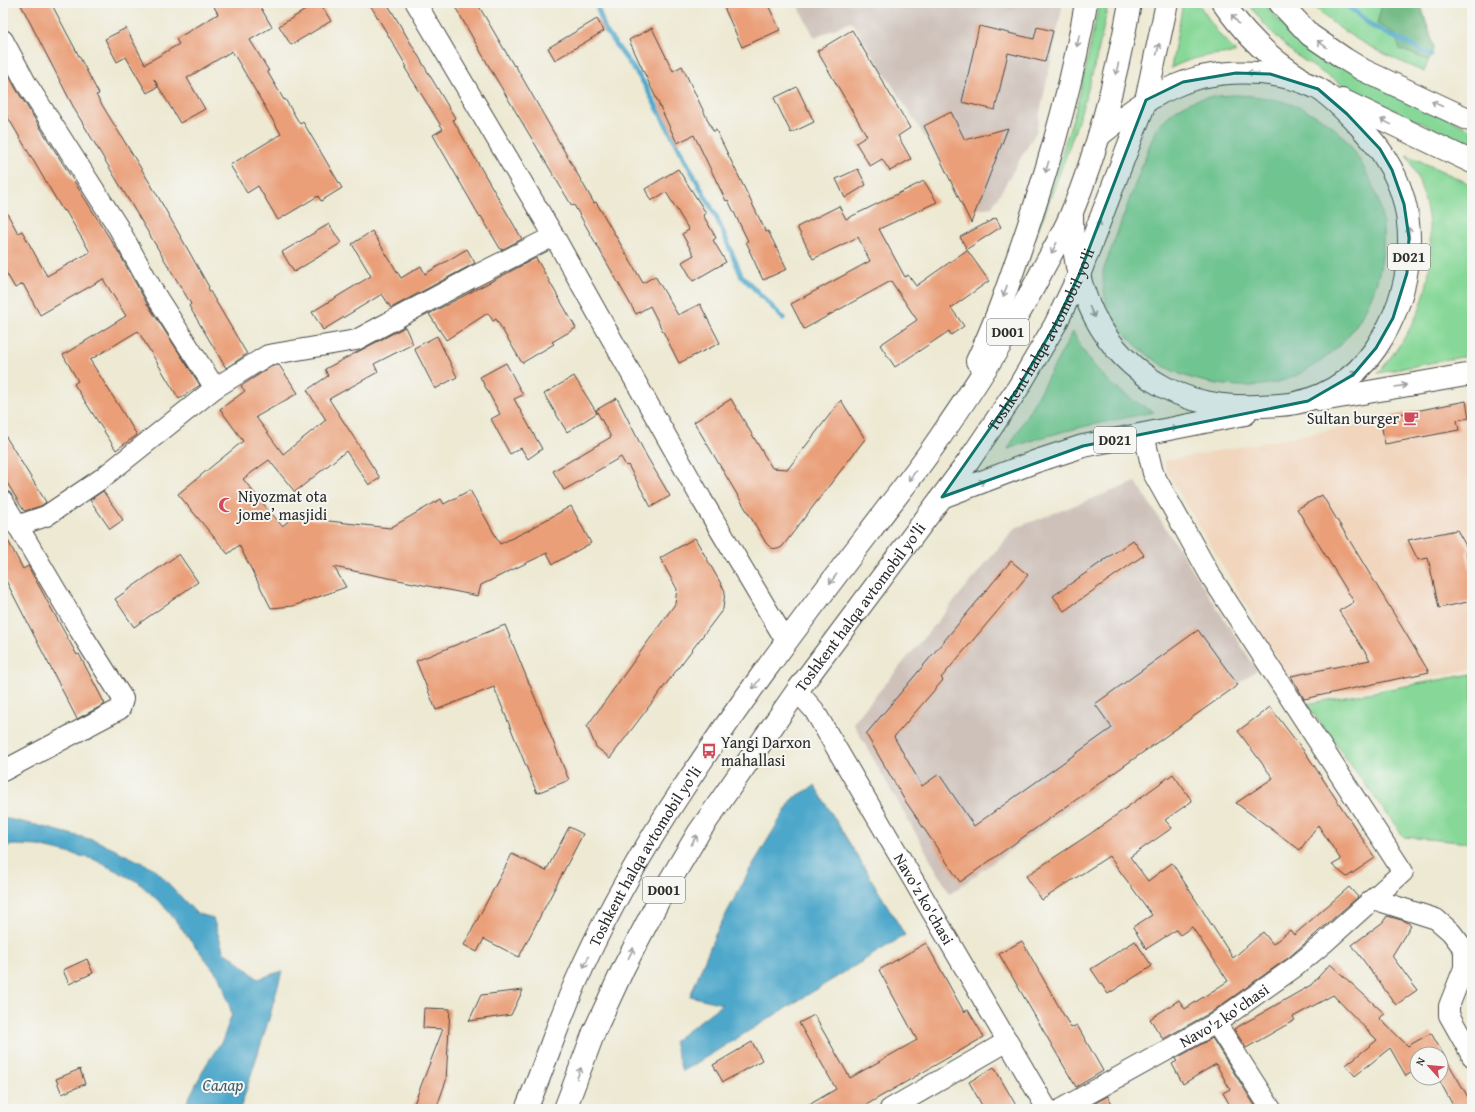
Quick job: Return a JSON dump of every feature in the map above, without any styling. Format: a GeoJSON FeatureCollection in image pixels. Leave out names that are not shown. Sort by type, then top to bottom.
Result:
{"type":"FeatureCollection","features":[{"type":"Feature","properties":{"kind":"highway"},"geometry":{"type":"LineString","coordinates":[[935,445],[988,337],[1018,255],[1041,186],[1065,104],[1086,3]]}},
{"type":"Feature","properties":{"kind":"highway","name":"D001"},"geometry":{"type":"LineString","coordinates":[[1100,135],[1119,58],[1130,3]]}},
{"type":"Feature","properties":{"kind":"highway","name":"D001"},"geometry":{"type":"LineString","coordinates":[[1146,100],[1167,3]]}},
{"type":"Feature","properties":{"kind":"highway","name":"D021"},"geometry":{"type":"LineString","coordinates":[[1072,214],[1073,246],[1079,276],[1084,293],[1095,318],[1109,340],[1133,365],[1161,385],[1186,397],[1220,406],[1293,405],[1333,389],[1353,375],[1369,358],[1393,318],[1405,285],[1408,262],[1409,238],[1407,215],[1401,192],[1392,170],[1380,150],[1347,114],[1318,89],[1289,71],[1265,52],[1242,28],[1223,3]]}},
{"type":"Feature","properties":{"kind":"highway"},"geometry":{"type":"LineString","coordinates":[[1280,3],[1310,35],[1345,60],[1363,70],[1472,120]]}},
{"type":"Feature","properties":{"kind":"highway","name":"D021"},"geometry":{"type":"LineString","coordinates":[[1100,135],[1146,100],[1164,90],[1184,82],[1203,77],[1236,73],[1270,74],[1294,80],[1318,89],[1472,162]]}},
{"type":"Feature","properties":{"kind":"highway","name":"Toshkent halqa avtomobil yo'li"},"geometry":{"type":"LineString","coordinates":[[565,1109],[594,1032],[642,930],[699,832],[797,691],[968,462],[1018,388],[1055,324],[1079,276],[1146,100]]}},
{"type":"Feature","properties":{"kind":"highway","name":"Toshkent halqa avtomobil yo'li"},"geometry":{"type":"LineString","coordinates":[[526,1109],[575,983],[632,872],[674,802],[786,641],[935,445],[993,358],[1034,287],[1072,214],[1100,135]]}},
{"type":"Feature","properties":{"kind":"highway","name":"D021"},"geometry":{"type":"LineString","coordinates":[[942,497],[1037,461],[1083,446],[1293,405],[1472,374]]}},
{"type":"Feature","properties":{"kind":"street"},"geometry":{"type":"LineString","coordinates":[[416,3],[554,236],[702,500],[786,641]]}},
{"type":"Feature","properties":{"kind":"street"},"geometry":{"type":"LineString","coordinates":[[3,40],[26,83],[118,227],[156,296],[215,388]]}},
{"type":"Feature","properties":{"kind":"street"},"geometry":{"type":"LineString","coordinates":[[17,526],[46,516],[101,479],[215,388],[268,355],[356,340],[473,277],[554,236]]}},
{"type":"Feature","properties":{"kind":"street","name":"Navo'z ko'chasi"},"geometry":{"type":"LineString","coordinates":[[1061,1109],[1216,1022],[1295,967],[1403,872],[1210,575],[1153,473],[1144,435]]}},
{"type":"Feature","properties":{"kind":"street"},"geometry":{"type":"LineString","coordinates":[[3,501],[80,631],[123,699],[120,709],[3,771]]}},
{"type":"Feature","properties":{"kind":"street","name":"Navo'z ko'chasi"},"geometry":{"type":"LineString","coordinates":[[797,691],[814,710],[1048,1109]]}},
{"type":"Feature","properties":{"kind":"street"},"geometry":{"type":"LineString","coordinates":[[1373,899],[1436,919],[1451,932],[1464,949],[1464,968],[1449,1006],[1449,1015],[1472,1056]]}},
{"type":"Feature","properties":{"kind":"street"},"geometry":{"type":"LineString","coordinates":[[1216,1022],[1271,1109]]}},
{"type":"Feature","properties":{"kind":"street"},"geometry":{"type":"LineString","coordinates":[[890,1109],[1008,1041]]}},
{"type":"Feature","properties":{"kind":"highlighted area"},"geometry":{"type":"Polygon","coordinates":[[[1236,73],[1270,74],[1318,89],[1347,114],[1380,149],[1392,170],[1404,204],[1409,238],[1407,273],[1393,318],[1376,348],[1353,375],[1308,401],[1083,446],[942,497],[1018,388],[1055,325],[1079,275],[1146,100],[1183,82],[1236,73]]]}},
{"type":"Feature","properties":{"kind":"shaded area"},"geometry":{"type":"Polygon","coordinates":[[[796,3],[1063,3],[1036,132],[992,207],[972,210],[851,21],[815,38],[796,3]]]}},
{"type":"Feature","properties":{"kind":"shaded area"},"geometry":{"type":"Polygon","coordinates":[[[1472,403],[1472,669],[1304,702],[1166,470],[1165,461],[1472,403]]]}},
{"type":"Feature","properties":{"kind":"shaded area"},"geometry":{"type":"Polygon","coordinates":[[[1136,482],[1257,670],[950,894],[853,723],[1015,528],[1136,482]]]}},
{"type":"Feature","properties":{"kind":"green space"},"geometry":{"type":"Polygon","coordinates":[[[1099,3],[1108,3],[1102,35],[1086,97],[1031,248],[1076,109],[1099,3]]]}},
{"type":"Feature","properties":{"kind":"green space"},"geometry":{"type":"Polygon","coordinates":[[[1183,3],[1198,3],[1219,34],[1235,51],[1235,53],[1202,57],[1187,61],[1171,68],[1183,3]]]}},
{"type":"Feature","properties":{"kind":"green space"},"geometry":{"type":"Polygon","coordinates":[[[1248,3],[1265,3],[1289,30],[1317,53],[1472,130],[1472,146],[1361,95],[1326,75],[1293,53],[1264,24],[1248,3]]]}},
{"type":"Feature","properties":{"kind":"green space"},"geometry":{"type":"Polygon","coordinates":[[[1311,3],[1420,3],[1434,47],[1424,72],[1349,35],[1323,15],[1311,3]]]}},
{"type":"Feature","properties":{"kind":"green space"},"geometry":{"type":"Polygon","coordinates":[[[1385,3],[1420,3],[1434,47],[1429,61],[1400,49],[1394,33],[1377,24],[1381,8],[1385,3]]]}},
{"type":"Feature","properties":{"kind":"green space"},"geometry":{"type":"Polygon","coordinates":[[[1234,95],[1261,97],[1299,107],[1322,119],[1333,127],[1352,148],[1368,175],[1378,200],[1383,224],[1383,248],[1380,271],[1362,316],[1348,336],[1331,353],[1304,372],[1278,382],[1250,386],[1212,383],[1184,376],[1167,368],[1146,354],[1127,336],[1112,315],[1107,303],[1103,286],[1103,271],[1156,128],[1174,111],[1191,102],[1210,97],[1234,95]]]}},
{"type":"Feature","properties":{"kind":"green space"},"geometry":{"type":"Polygon","coordinates":[[[1407,155],[1472,185],[1472,355],[1378,373],[1413,323],[1424,296],[1428,276],[1430,234],[1427,213],[1423,193],[1416,173],[1407,155]]]}},
{"type":"Feature","properties":{"kind":"green space"},"geometry":{"type":"Polygon","coordinates":[[[1073,332],[1088,357],[1106,379],[1129,397],[1154,412],[1062,432],[1008,449],[1073,332]]]}},
{"type":"Feature","properties":{"kind":"green space"},"geometry":{"type":"Polygon","coordinates":[[[1472,674],[1472,843],[1404,837],[1306,704],[1472,674]]]}},
{"type":"Feature","properties":{"kind":"water"},"geometry":{"type":"Polygon","coordinates":[[[815,786],[905,935],[682,1072],[674,1041],[722,1004],[690,996],[715,935],[749,871],[793,798],[815,786]]]}},
{"type":"Feature","properties":{"kind":"water","name":"Салар"},"geometry":{"type":"Polygon","coordinates":[[[3,818],[97,841],[155,869],[196,913],[213,918],[224,953],[234,958],[258,979],[282,971],[269,1019],[240,1109],[183,1109],[206,1065],[223,1039],[232,1014],[221,979],[164,906],[138,882],[93,859],[39,846],[14,845],[3,847],[3,818]]]}},
{"type":"Feature","properties":{"kind":"building"},"geometry":{"type":"Polygon","coordinates":[[[20,3],[51,3],[99,94],[96,95],[156,193],[209,287],[208,288],[247,354],[226,368],[189,306],[191,304],[76,112],[20,3]]]}},
{"type":"Feature","properties":{"kind":"building"},"geometry":{"type":"Polygon","coordinates":[[[212,3],[258,3],[272,27],[250,40],[269,71],[267,71],[284,100],[285,99],[300,124],[303,122],[342,188],[321,201],[318,196],[278,220],[258,186],[247,193],[230,165],[281,134],[232,51],[187,78],[205,109],[180,123],[154,79],[158,87],[147,93],[126,57],[117,62],[105,39],[126,28],[145,64],[179,44],[176,39],[218,14],[212,3]]]}},
{"type":"Feature","properties":{"kind":"building"},"geometry":{"type":"Polygon","coordinates":[[[317,3],[320,3],[331,21],[291,45],[279,26],[317,3]]]}},
{"type":"Feature","properties":{"kind":"building"},"geometry":{"type":"Polygon","coordinates":[[[369,3],[387,3],[455,118],[453,120],[522,239],[501,250],[481,216],[480,217],[433,135],[443,129],[405,68],[407,67],[369,3]]]}},
{"type":"Feature","properties":{"kind":"building"},"geometry":{"type":"Polygon","coordinates":[[[453,3],[477,3],[514,66],[515,65],[594,203],[596,202],[643,283],[655,276],[678,315],[700,304],[720,343],[679,363],[650,306],[636,314],[574,205],[572,206],[453,3]]]}},
{"type":"Feature","properties":{"kind":"building"},"geometry":{"type":"Polygon","coordinates":[[[722,3],[767,3],[780,30],[742,47],[722,3]]]}},
{"type":"Feature","properties":{"kind":"building"},"geometry":{"type":"Polygon","coordinates":[[[597,19],[604,31],[555,60],[548,48],[597,19]]]}},
{"type":"Feature","properties":{"kind":"building"},"geometry":{"type":"Polygon","coordinates":[[[979,26],[1034,39],[1037,27],[1053,31],[1045,62],[1008,53],[995,110],[962,102],[979,26]]]}},
{"type":"Feature","properties":{"kind":"building"},"geometry":{"type":"Polygon","coordinates":[[[652,28],[673,71],[682,66],[713,131],[716,130],[766,232],[768,231],[787,269],[763,280],[749,250],[746,242],[748,241],[728,200],[726,201],[694,135],[677,143],[629,40],[652,28]]]}},
{"type":"Feature","properties":{"kind":"building"},"geometry":{"type":"Polygon","coordinates":[[[852,30],[910,128],[898,136],[911,159],[890,171],[882,159],[870,166],[856,143],[867,136],[817,51],[852,30]]]}},
{"type":"Feature","properties":{"kind":"building"},"geometry":{"type":"Polygon","coordinates":[[[3,64],[16,89],[119,253],[146,302],[200,385],[179,399],[138,331],[90,360],[137,435],[116,450],[74,384],[78,381],[63,355],[126,316],[103,279],[40,315],[23,284],[15,288],[3,267],[3,206],[18,233],[22,231],[47,276],[90,252],[65,210],[63,211],[3,109],[3,64]]]}},
{"type":"Feature","properties":{"kind":"building"},"geometry":{"type":"Polygon","coordinates":[[[797,87],[814,122],[791,133],[774,98],[797,87]]]}},
{"type":"Feature","properties":{"kind":"building"},"geometry":{"type":"Polygon","coordinates":[[[951,112],[965,140],[1008,128],[971,223],[924,126],[951,112]]]}},
{"type":"Feature","properties":{"kind":"building"},"geometry":{"type":"Polygon","coordinates":[[[678,169],[706,213],[703,215],[716,238],[713,240],[726,262],[693,281],[682,262],[694,255],[682,234],[689,230],[666,192],[651,201],[645,189],[678,169]]]}},
{"type":"Feature","properties":{"kind":"building"},"geometry":{"type":"Polygon","coordinates":[[[858,169],[866,185],[845,198],[836,179],[858,169]]]}},
{"type":"Feature","properties":{"kind":"building"},"geometry":{"type":"Polygon","coordinates":[[[924,181],[937,202],[879,229],[905,277],[908,275],[916,286],[967,250],[989,281],[951,308],[964,326],[951,335],[949,331],[895,367],[880,345],[917,320],[891,281],[804,329],[791,304],[870,261],[858,237],[813,259],[797,227],[839,206],[846,219],[924,181]]]}},
{"type":"Feature","properties":{"kind":"building"},"geometry":{"type":"Polygon","coordinates":[[[996,218],[1001,227],[967,249],[960,237],[996,218]]]}},
{"type":"Feature","properties":{"kind":"building"},"geometry":{"type":"Polygon","coordinates":[[[329,224],[341,243],[294,272],[282,252],[329,224]]]}},
{"type":"Feature","properties":{"kind":"building"},"geometry":{"type":"Polygon","coordinates":[[[372,231],[401,278],[421,266],[425,274],[467,249],[475,263],[391,308],[382,294],[323,330],[312,312],[371,276],[352,244],[372,231]]]}},
{"type":"Feature","properties":{"kind":"building"},"geometry":{"type":"Polygon","coordinates":[[[536,258],[576,328],[552,342],[554,344],[522,363],[496,319],[493,321],[488,313],[446,340],[429,314],[536,258]]]}},
{"type":"Feature","properties":{"kind":"building"},"geometry":{"type":"Polygon","coordinates":[[[405,327],[413,344],[374,364],[378,372],[329,399],[380,478],[369,485],[346,451],[295,492],[269,460],[243,479],[270,512],[267,514],[273,515],[282,526],[294,517],[390,528],[441,499],[444,504],[470,490],[500,544],[533,528],[571,506],[591,543],[553,564],[547,553],[481,585],[478,596],[334,567],[346,587],[293,606],[271,608],[239,545],[228,554],[178,494],[243,441],[220,409],[245,391],[241,386],[273,366],[279,365],[298,393],[256,417],[283,454],[326,420],[307,390],[328,376],[325,369],[405,327]]]}},
{"type":"Feature","properties":{"kind":"building"},"geometry":{"type":"Polygon","coordinates":[[[437,336],[457,377],[435,389],[414,348],[437,336]]]}},
{"type":"Feature","properties":{"kind":"building"},"geometry":{"type":"Polygon","coordinates":[[[506,363],[523,395],[514,399],[542,449],[528,459],[521,448],[510,454],[491,419],[500,414],[480,377],[506,363]]]}},
{"type":"Feature","properties":{"kind":"building"},"geometry":{"type":"Polygon","coordinates":[[[574,376],[597,413],[567,432],[544,394],[574,376]]]}},
{"type":"Feature","properties":{"kind":"building"},"geometry":{"type":"Polygon","coordinates":[[[617,398],[646,455],[670,496],[651,507],[628,465],[626,466],[621,457],[564,490],[553,471],[611,437],[596,410],[617,398]]]}},
{"type":"Feature","properties":{"kind":"building"},"geometry":{"type":"Polygon","coordinates":[[[731,399],[772,468],[788,469],[841,400],[865,439],[782,547],[778,549],[771,548],[766,543],[694,422],[731,399]]]}},
{"type":"Feature","properties":{"kind":"building"},"geometry":{"type":"Polygon","coordinates":[[[1466,401],[1469,418],[1457,420],[1459,430],[1385,444],[1380,418],[1466,401]]]}},
{"type":"Feature","properties":{"kind":"building"},"geometry":{"type":"Polygon","coordinates":[[[3,432],[46,502],[41,506],[24,511],[3,476],[3,432]]]}},
{"type":"Feature","properties":{"kind":"building"},"geometry":{"type":"Polygon","coordinates":[[[103,491],[123,520],[110,529],[90,500],[103,491]]]}},
{"type":"Feature","properties":{"kind":"building"},"geometry":{"type":"Polygon","coordinates":[[[1322,495],[1429,672],[1304,699],[1291,676],[1370,660],[1339,611],[1354,602],[1297,509],[1322,495]]]}},
{"type":"Feature","properties":{"kind":"building"},"geometry":{"type":"Polygon","coordinates":[[[1457,530],[1469,551],[1466,551],[1472,582],[1472,601],[1439,608],[1428,558],[1418,560],[1408,540],[1457,530]]]}},
{"type":"Feature","properties":{"kind":"building"},"geometry":{"type":"Polygon","coordinates":[[[3,531],[23,569],[28,566],[77,655],[79,654],[105,704],[77,719],[3,575],[3,531]]]}},
{"type":"Feature","properties":{"kind":"building"},"geometry":{"type":"Polygon","coordinates":[[[695,538],[725,591],[723,609],[610,758],[596,747],[587,726],[675,604],[677,589],[660,558],[695,538]]]}},
{"type":"Feature","properties":{"kind":"building"},"geometry":{"type":"Polygon","coordinates":[[[1133,540],[1144,555],[1064,611],[1053,596],[1133,540]]]}},
{"type":"Feature","properties":{"kind":"building"},"geometry":{"type":"Polygon","coordinates":[[[179,554],[198,582],[134,627],[115,599],[179,554]]]}},
{"type":"Feature","properties":{"kind":"building"},"geometry":{"type":"Polygon","coordinates":[[[1011,561],[1028,575],[941,678],[943,680],[894,737],[922,786],[939,774],[974,826],[1112,728],[1095,704],[1198,630],[1238,685],[960,882],[904,799],[866,734],[1011,561]]]}},
{"type":"Feature","properties":{"kind":"building"},"geometry":{"type":"Polygon","coordinates":[[[505,625],[569,780],[537,793],[494,687],[436,710],[416,661],[505,625]]]}},
{"type":"Feature","properties":{"kind":"building"},"geometry":{"type":"Polygon","coordinates":[[[1270,707],[1307,755],[1375,858],[1347,877],[1332,865],[1341,860],[1318,825],[1300,850],[1236,803],[1273,778],[1238,731],[1270,707]]]}},
{"type":"Feature","properties":{"kind":"building"},"geometry":{"type":"Polygon","coordinates":[[[1173,774],[1192,801],[1165,820],[1172,828],[1130,857],[1148,881],[1172,863],[1233,958],[1263,932],[1273,944],[1290,930],[1294,935],[1349,887],[1358,897],[1288,958],[1210,1013],[1163,1039],[1150,1019],[1179,1000],[1185,1009],[1228,981],[1192,927],[1180,935],[1176,930],[1146,949],[1133,927],[1152,915],[1109,856],[1042,900],[1026,876],[1090,834],[1173,774]]]}},
{"type":"Feature","properties":{"kind":"building"},"geometry":{"type":"Polygon","coordinates":[[[569,827],[583,834],[519,957],[484,939],[477,952],[464,945],[512,854],[546,871],[569,827]]]}},
{"type":"Feature","properties":{"kind":"building"},"geometry":{"type":"Polygon","coordinates":[[[1387,916],[1405,921],[1411,925],[1392,956],[1417,990],[1396,1005],[1352,945],[1383,922],[1387,916]]]}},
{"type":"Feature","properties":{"kind":"building"},"geometry":{"type":"Polygon","coordinates":[[[1022,941],[1071,1028],[1077,1025],[1103,1071],[1076,1087],[999,954],[1022,941]]]}},
{"type":"Feature","properties":{"kind":"building"},"geometry":{"type":"Polygon","coordinates":[[[1135,941],[1152,966],[1108,994],[1091,969],[1135,941]]]}},
{"type":"Feature","properties":{"kind":"building"},"geometry":{"type":"Polygon","coordinates":[[[926,943],[964,1012],[968,1010],[984,1037],[859,1109],[802,1109],[836,1089],[799,1023],[814,1015],[850,1078],[917,1040],[879,970],[926,943]]]}},
{"type":"Feature","properties":{"kind":"building"},"geometry":{"type":"Polygon","coordinates":[[[87,959],[93,973],[69,984],[63,970],[87,959]]]}},
{"type":"Feature","properties":{"kind":"building"},"geometry":{"type":"Polygon","coordinates":[[[1330,964],[1385,1014],[1379,1018],[1408,1046],[1431,1033],[1439,1046],[1409,1046],[1409,1074],[1406,1076],[1390,1048],[1355,1076],[1346,1065],[1377,1040],[1333,995],[1293,1017],[1295,1020],[1246,1048],[1234,1029],[1311,985],[1330,964]]]}},
{"type":"Feature","properties":{"kind":"building"},"geometry":{"type":"Polygon","coordinates":[[[523,990],[511,1015],[469,1021],[481,995],[523,990]]]}},
{"type":"Feature","properties":{"kind":"building"},"geometry":{"type":"Polygon","coordinates":[[[424,1008],[450,1009],[446,1081],[436,1109],[412,1109],[443,1029],[423,1028],[424,1008]]]}},
{"type":"Feature","properties":{"kind":"building"},"geometry":{"type":"Polygon","coordinates":[[[1212,1038],[1257,1109],[1232,1109],[1223,1093],[1230,1089],[1216,1064],[1183,1084],[1172,1064],[1177,1061],[1175,1059],[1212,1038]]]}},
{"type":"Feature","properties":{"kind":"building"},"geometry":{"type":"Polygon","coordinates":[[[752,1042],[762,1060],[723,1082],[713,1065],[752,1042]]]}},
{"type":"Feature","properties":{"kind":"building"},"geometry":{"type":"Polygon","coordinates":[[[1449,1064],[1472,1104],[1472,1109],[1455,1109],[1442,1086],[1449,1086],[1449,1064]]]}},
{"type":"Feature","properties":{"kind":"building"},"geometry":{"type":"Polygon","coordinates":[[[994,1067],[1018,1109],[984,1109],[969,1082],[994,1067]]]}},
{"type":"Feature","properties":{"kind":"building"},"geometry":{"type":"Polygon","coordinates":[[[80,1069],[85,1084],[62,1094],[56,1079],[80,1069]]]}},
{"type":"Feature","properties":{"kind":"building"},"geometry":{"type":"Polygon","coordinates":[[[1108,1096],[1115,1109],[1089,1109],[1088,1107],[1108,1096]]]}},
{"type":"Feature","properties":{"kind":"waterway"},"geometry":{"type":"LineString","coordinates":[[596,3],[605,30],[642,80],[717,218],[741,275],[783,318]]}},
{"type":"Feature","properties":{"kind":"waterway"},"geometry":{"type":"LineString","coordinates":[[1344,3],[1372,26],[1431,55]]}},
{"type":"Feature","properties":{"kind":"place","name":"Sultan burger"},"geometry":{"type":"Point","coordinates":[1411,418]}},
{"type":"Feature","properties":{"kind":"place","name":"Niyozmat ota jome’ masjidi"},"geometry":{"type":"Point","coordinates":[226,505]}},
{"type":"Feature","properties":{"kind":"place","name":"Yangi Darxon mahallasi"},"geometry":{"type":"Point","coordinates":[709,751]}}]}
